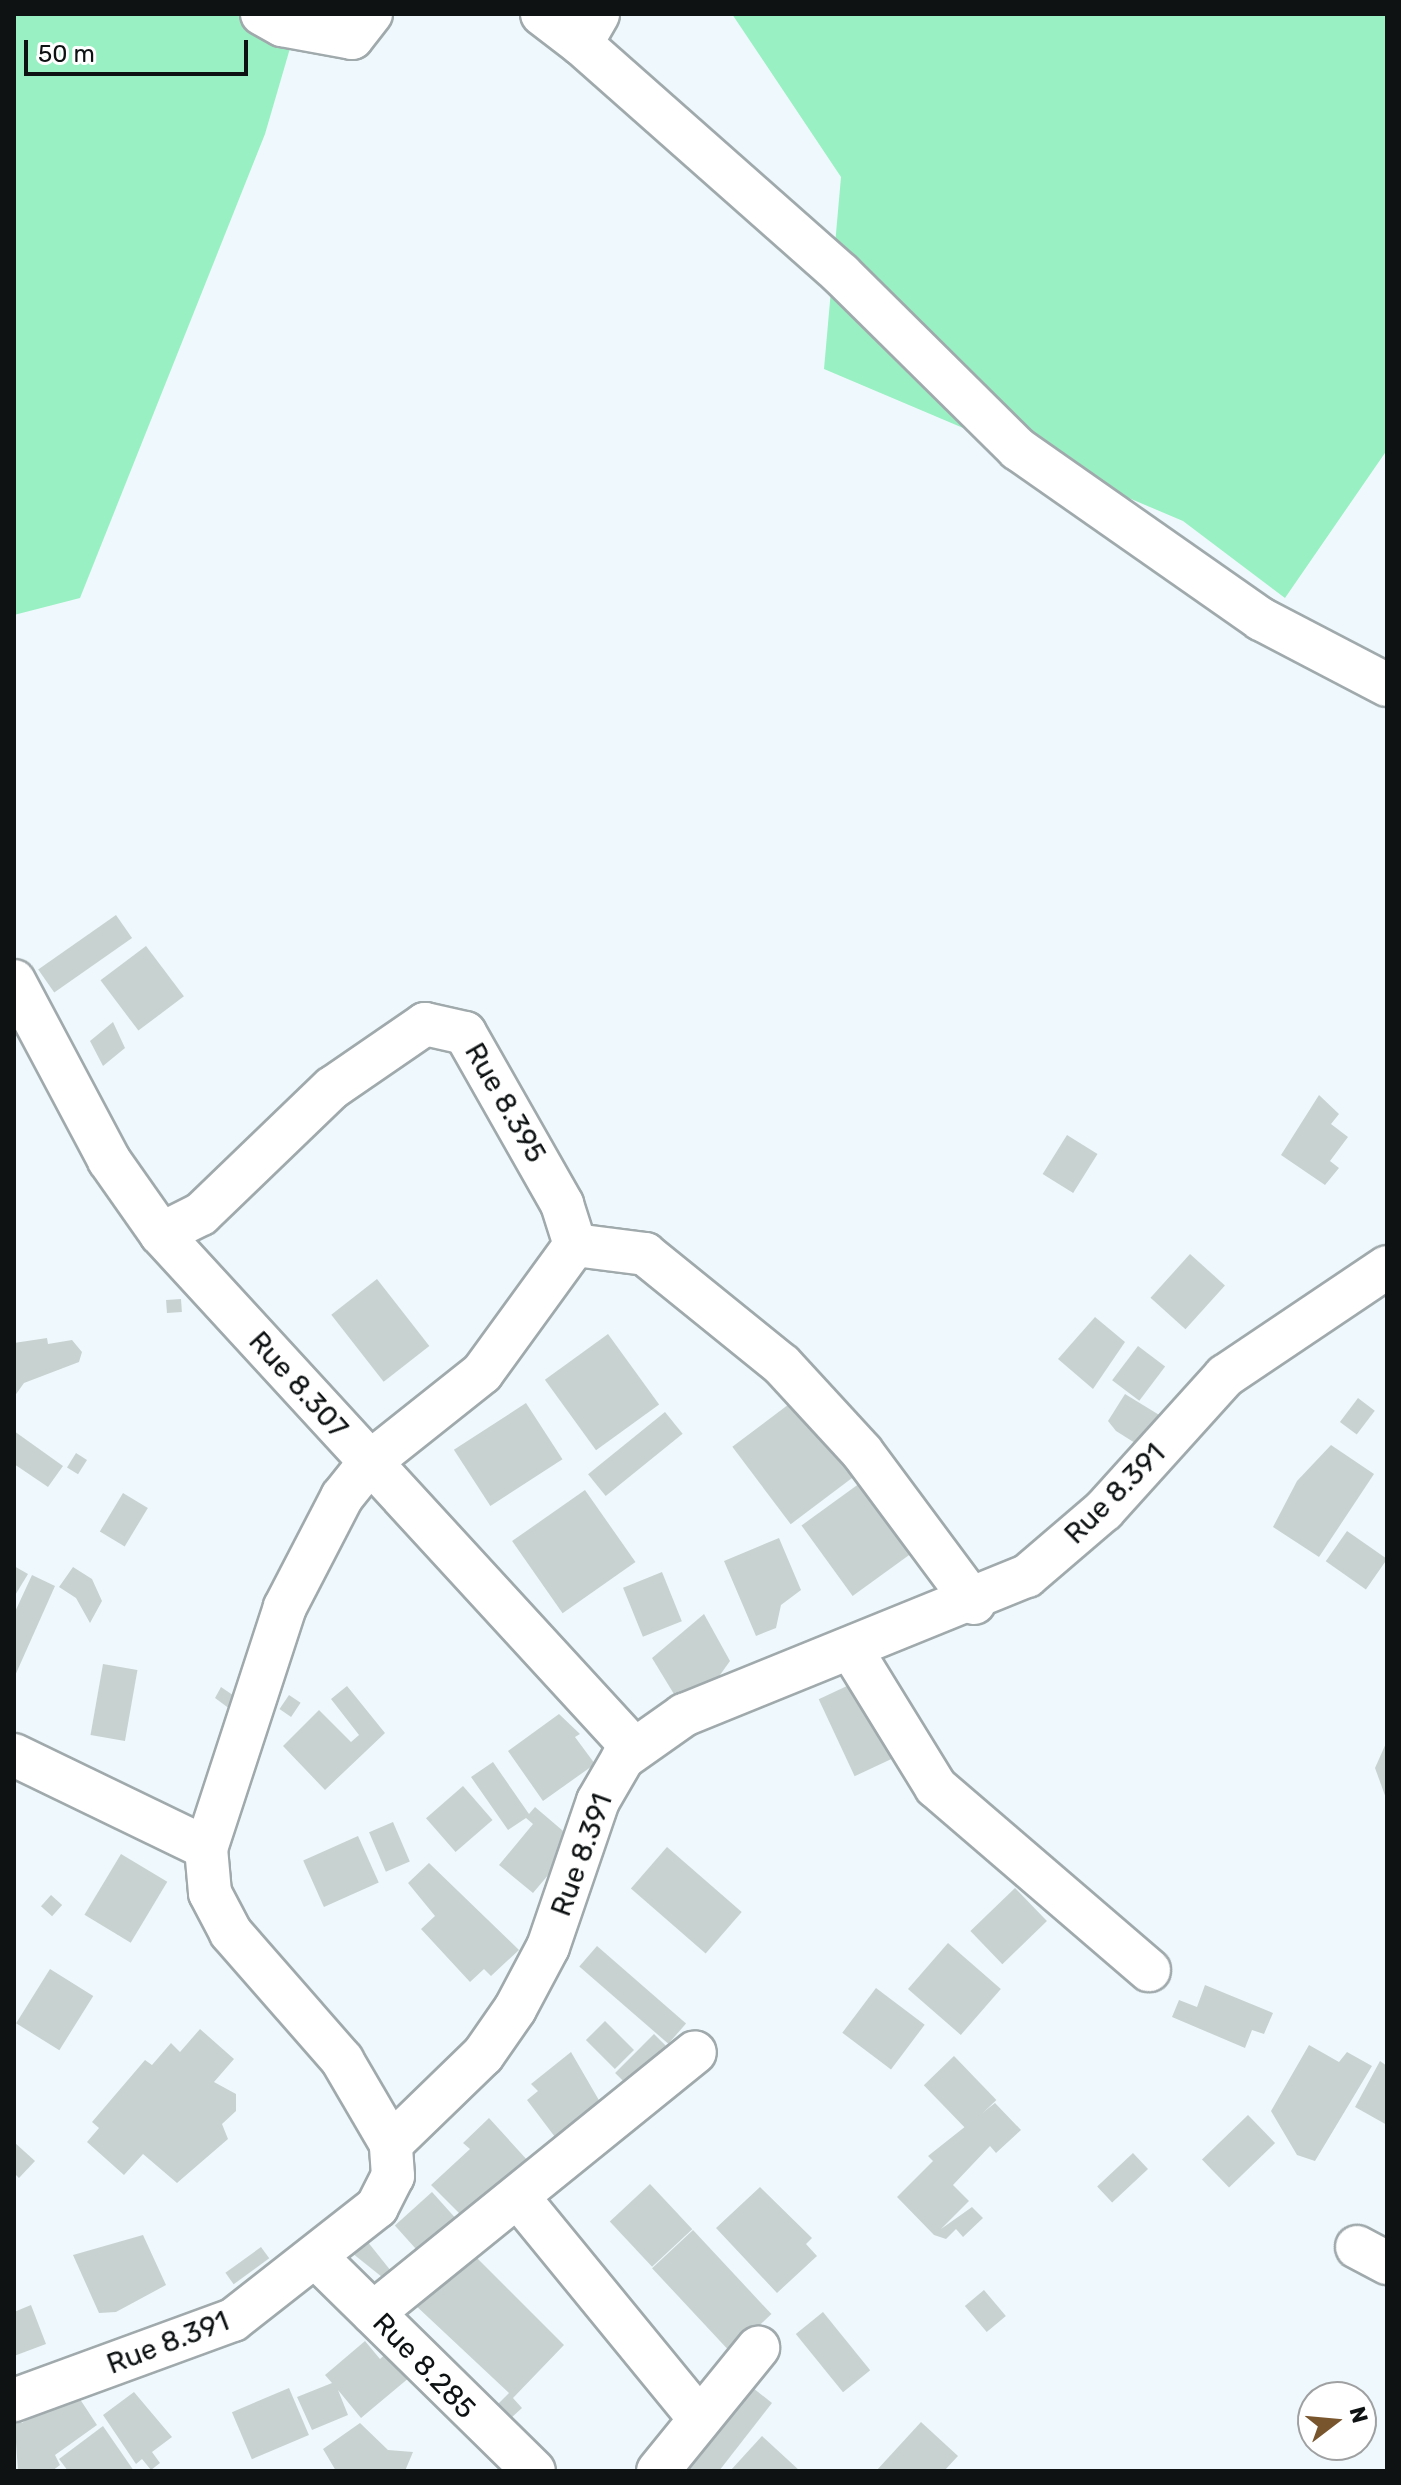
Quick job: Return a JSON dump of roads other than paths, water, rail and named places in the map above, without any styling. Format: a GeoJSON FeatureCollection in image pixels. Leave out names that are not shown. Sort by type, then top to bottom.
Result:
{"type":"FeatureCollection","features":[{"type":"Feature","properties":{"kind":"street"},"geometry":{"type":"LineString","coordinates":[[262,14],[282,25],[352,38],[371,14]]}},
{"type":"Feature","properties":{"kind":"street"},"geometry":{"type":"LineString","coordinates":[[542,14],[590,29],[1018,449],[1261,619],[1387,685]]}},
{"type":"Feature","properties":{"kind":"street","name":"Rue 8.307"},"geometry":{"type":"LineString","coordinates":[[14,981],[109,1160],[161,1234],[634,1749]]}},
{"type":"Feature","properties":{"kind":"street","name":"Rue 8.395"},"geometry":{"type":"LineString","coordinates":[[161,1234],[201,1214],[332,1088],[425,1024],[465,1033],[548,1177],[575,1245]]}},
{"type":"Feature","properties":{"kind":"street"},"geometry":{"type":"LineString","coordinates":[[391,2144],[377,2109],[342,2060],[231,1933],[210,1893],[206,1848],[285,1607],[342,1497],[370,1462],[482,1373],[575,1245],[645,1254],[782,1365],[862,1452],[974,1603]]}},
{"type":"Feature","properties":{"kind":"street","name":"Rue 8.391"},"geometry":{"type":"LineString","coordinates":[[14,2400],[205,2333],[259,2304],[377,2207],[393,2176],[391,2144],[483,2055],[515,2009],[554,1934],[598,1801],[634,1749],[684,1715],[974,1603],[1027,1576],[1069,1542],[1225,1376],[1387,1267]]}},
{"type":"Feature","properties":{"kind":"street"},"geometry":{"type":"LineString","coordinates":[[851,1649],[936,1787],[1149,1970]]}},
{"type":"Feature","properties":{"kind":"street"},"geometry":{"type":"LineString","coordinates":[[14,1755],[206,1848]]}},
{"type":"Feature","properties":{"kind":"street"},"geometry":{"type":"LineString","coordinates":[[373,2313],[695,2052]]}},
{"type":"Feature","properties":{"kind":"street"},"geometry":{"type":"LineString","coordinates":[[518,2197],[699,2418]]}},
{"type":"Feature","properties":{"kind":"street","name":"Rue 8.285"},"geometry":{"type":"LineString","coordinates":[[317,2258],[534,2471]]}},
{"type":"Feature","properties":{"kind":"street"},"geometry":{"type":"LineString","coordinates":[[658,2471],[758,2348]]}}]}
